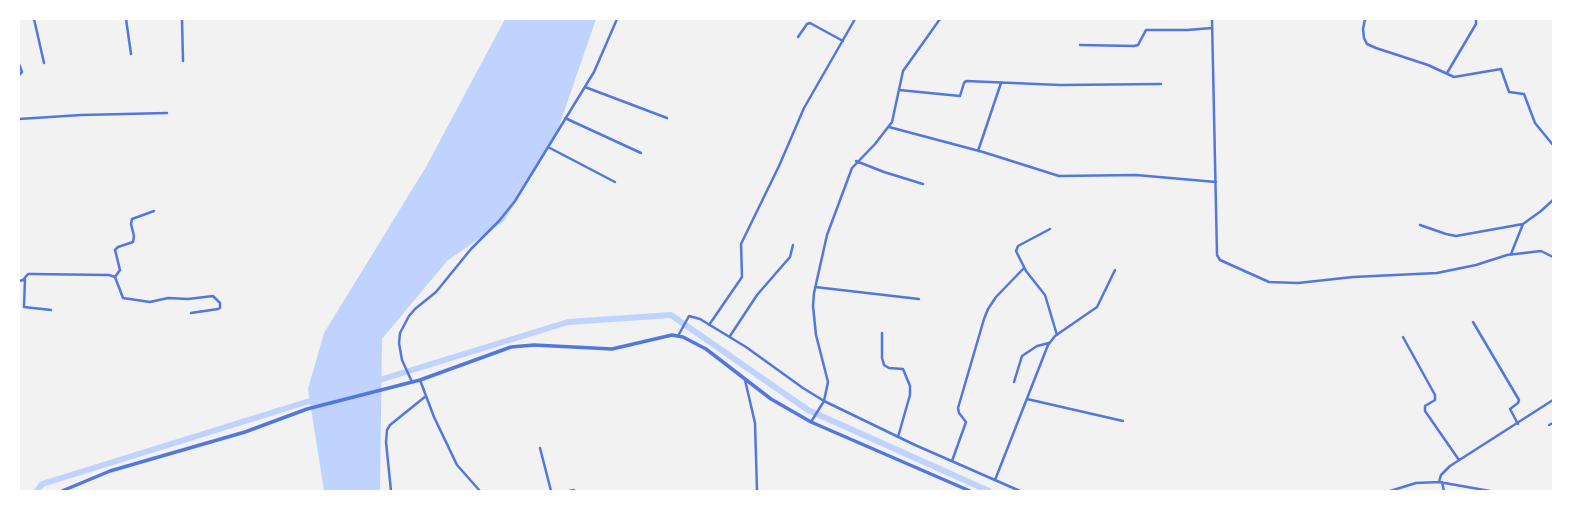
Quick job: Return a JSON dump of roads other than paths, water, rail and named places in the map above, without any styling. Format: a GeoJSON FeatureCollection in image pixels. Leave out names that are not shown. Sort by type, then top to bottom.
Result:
{"type":"FeatureCollection","features":[{"type":"Feature","properties":{"kind":"street"},"geometry":{"type":"LineString","coordinates":[[34,19],[44,63]]}},
{"type":"Feature","properties":{"kind":"street"},"geometry":{"type":"LineString","coordinates":[[126,19],[131,54]]}},
{"type":"Feature","properties":{"kind":"street"},"geometry":{"type":"LineString","coordinates":[[182,19],[183,61]]}},
{"type":"Feature","properties":{"kind":"street"},"geometry":{"type":"LineString","coordinates":[[411,382],[402,360],[399,343],[400,333],[409,316],[415,309],[436,292],[471,249],[506,212],[548,147],[600,61],[617,19]]}},
{"type":"Feature","properties":{"kind":"street"},"geometry":{"type":"LineString","coordinates":[[709,324],[742,277],[742,244],[809,98],[855,19]]}},
{"type":"Feature","properties":{"kind":"street"},"geometry":{"type":"LineString","coordinates":[[811,422],[824,401],[828,382],[814,324],[813,299],[828,231],[848,176],[856,161],[875,144],[889,127],[894,114],[903,70],[940,19]]}},
{"type":"Feature","properties":{"kind":"street"},"geometry":{"type":"LineString","coordinates":[[1212,19],[1219,259],[1271,283],[1298,284],[1353,277],[1437,273],[1511,254],[1541,251],[1553,257]]}},
{"type":"Feature","properties":{"kind":"street"},"geometry":{"type":"LineString","coordinates":[[1365,19],[1362,29],[1367,44],[1428,65],[1447,74],[1456,77],[1501,69],[1509,92],[1524,94],[1535,123],[1553,145]]}},
{"type":"Feature","properties":{"kind":"street"},"geometry":{"type":"LineString","coordinates":[[1447,74],[1476,24],[1476,19]]}},
{"type":"Feature","properties":{"kind":"street"},"geometry":{"type":"LineString","coordinates":[[798,37],[806,24],[810,22],[843,41]]}},
{"type":"Feature","properties":{"kind":"street"},"geometry":{"type":"LineString","coordinates":[[1080,45],[1134,46],[1138,45],[1146,30],[1187,30],[1212,28]]}},
{"type":"Feature","properties":{"kind":"street"},"geometry":{"type":"LineString","coordinates":[[19,64],[22,72],[19,75]]}},
{"type":"Feature","properties":{"kind":"street"},"geometry":{"type":"LineString","coordinates":[[899,90],[958,96],[962,94],[966,80],[1060,85],[1161,84]]}},
{"type":"Feature","properties":{"kind":"street"},"geometry":{"type":"LineString","coordinates":[[978,151],[1001,83]]}},
{"type":"Feature","properties":{"kind":"street"},"geometry":{"type":"LineString","coordinates":[[585,87],[667,118]]}},
{"type":"Feature","properties":{"kind":"street"},"geometry":{"type":"LineString","coordinates":[[19,123],[19,119],[81,115],[166,113]]}},
{"type":"Feature","properties":{"kind":"street"},"geometry":{"type":"LineString","coordinates":[[565,118],[641,153]]}},
{"type":"Feature","properties":{"kind":"street"},"geometry":{"type":"LineString","coordinates":[[889,127],[978,151],[1059,176],[1136,175],[1216,182]]}},
{"type":"Feature","properties":{"kind":"street"},"geometry":{"type":"LineString","coordinates":[[548,147],[615,182]]}},
{"type":"Feature","properties":{"kind":"street"},"geometry":{"type":"LineString","coordinates":[[856,161],[884,172],[923,184]]}},
{"type":"Feature","properties":{"kind":"street"},"geometry":{"type":"LineString","coordinates":[[1420,225],[1456,236],[1523,224],[1553,201]]}},
{"type":"Feature","properties":{"kind":"street"},"geometry":{"type":"LineString","coordinates":[[115,277],[120,270],[115,250],[118,247],[133,242],[134,236],[131,224],[132,219],[154,212]]}},
{"type":"Feature","properties":{"kind":"street"},"geometry":{"type":"LineString","coordinates":[[1511,254],[1523,224]]}},
{"type":"Feature","properties":{"kind":"street"},"geometry":{"type":"LineString","coordinates":[[1050,229],[1016,248],[1024,268],[1046,295],[1057,335]]}},
{"type":"Feature","properties":{"kind":"street"},"geometry":{"type":"LineString","coordinates":[[730,336],[757,296],[790,257],[793,245]]}},
{"type":"Feature","properties":{"kind":"street"},"geometry":{"type":"LineString","coordinates":[[952,462],[966,422],[958,413],[958,408],[984,319],[996,297],[1024,268]]}},
{"type":"Feature","properties":{"kind":"street"},"geometry":{"type":"LineString","coordinates":[[995,480],[1050,343],[1057,335],[1097,307],[1115,270]]}},
{"type":"Feature","properties":{"kind":"street"},"geometry":{"type":"LineString","coordinates":[[20,281],[32,274],[109,275],[115,277]]}},
{"type":"Feature","properties":{"kind":"street"},"geometry":{"type":"LineString","coordinates":[[115,277],[122,296],[130,300],[150,302],[168,298],[188,299],[212,296],[220,303],[220,308],[218,309],[191,313]]}},
{"type":"Feature","properties":{"kind":"street"},"geometry":{"type":"LineString","coordinates":[[25,278],[24,306],[52,310]]}},
{"type":"Feature","properties":{"kind":"street"},"geometry":{"type":"LineString","coordinates":[[815,287],[919,299]]}},
{"type":"Feature","properties":{"kind":"street"},"geometry":{"type":"LineString","coordinates":[[678,336],[687,318],[689,316],[695,317],[730,336],[803,388],[824,401],[952,462],[1020,491]]}},
{"type":"Feature","properties":{"kind":"street"},"geometry":{"type":"LineString","coordinates":[[1473,322],[1519,400],[1518,403],[1510,409],[1518,424]]}},
{"type":"Feature","properties":{"kind":"street"},"geometry":{"type":"LineString","coordinates":[[882,333],[883,362],[889,368],[904,369],[910,386],[910,394],[898,437]]}},
{"type":"Feature","properties":{"kind":"street"},"geometry":{"type":"LineString","coordinates":[[62,491],[110,471],[238,434],[307,409],[420,380],[511,347],[534,345],[612,349],[625,347],[667,335],[678,336],[706,349],[745,380],[782,406],[811,422],[970,491]]}},
{"type":"Feature","properties":{"kind":"street"},"geometry":{"type":"LineString","coordinates":[[1403,337],[1435,395],[1435,400],[1425,406],[1425,411],[1459,460]]}},
{"type":"Feature","properties":{"kind":"street"},"geometry":{"type":"LineString","coordinates":[[1014,382],[1022,356],[1037,346],[1050,343]]}},
{"type":"Feature","properties":{"kind":"street"},"geometry":{"type":"LineString","coordinates":[[420,380],[457,465],[480,491]]}},
{"type":"Feature","properties":{"kind":"street"},"geometry":{"type":"LineString","coordinates":[[745,380],[755,423],[757,491]]}},
{"type":"Feature","properties":{"kind":"street"},"geometry":{"type":"LineString","coordinates":[[392,491],[386,442],[387,430],[390,425],[427,396]]}},
{"type":"Feature","properties":{"kind":"street"},"geometry":{"type":"LineString","coordinates":[[1027,399],[1123,420]]}},
{"type":"Feature","properties":{"kind":"street"},"geometry":{"type":"LineString","coordinates":[[1441,479],[1459,460],[1518,424],[1553,400]]}},
{"type":"Feature","properties":{"kind":"street"},"geometry":{"type":"LineString","coordinates":[[1549,425],[1553,423]]}},
{"type":"Feature","properties":{"kind":"street"},"geometry":{"type":"LineString","coordinates":[[540,448],[551,491]]}},
{"type":"Feature","properties":{"kind":"street"},"geometry":{"type":"LineString","coordinates":[[1441,479],[1444,491]]}},
{"type":"Feature","properties":{"kind":"street"},"geometry":{"type":"LineString","coordinates":[[1390,491],[1416,483],[1441,479],[1490,491]]}},
{"type":"Feature","properties":{"kind":"street"},"geometry":{"type":"LineString","coordinates":[[569,491],[574,490]]}},
{"type":"Feature","properties":{"kind":"water"},"geometry":{"type":"Polygon","coordinates":[[[505,19],[596,19],[555,138],[504,221],[447,261],[382,339],[380,491],[324,491],[308,389],[324,333],[426,167],[505,19]]]}},
{"type":"Feature","properties":{"kind":"waterway"},"geometry":{"type":"LineString","coordinates":[[373,382],[568,322],[671,315],[808,410],[989,491]]}},
{"type":"Feature","properties":{"kind":"waterway"},"geometry":{"type":"LineString","coordinates":[[37,491],[42,484],[316,399]]}}]}
